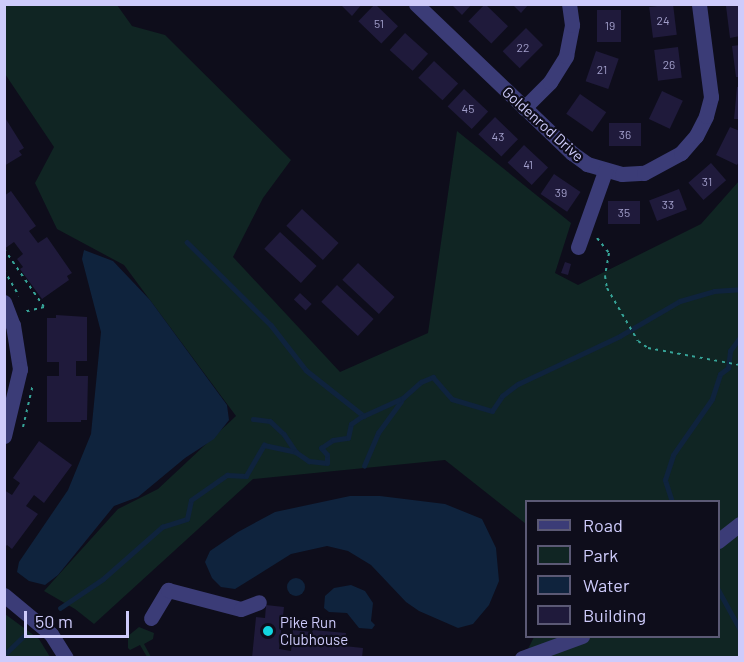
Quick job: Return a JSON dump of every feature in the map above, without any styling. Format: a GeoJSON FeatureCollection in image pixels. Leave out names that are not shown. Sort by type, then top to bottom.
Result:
{"type":"FeatureCollection","features":[{"type":"Feature","properties":{"kind":"street","name":"Goldenrod Drive"},"geometry":{"type":"LineString","coordinates":[[416,4],[572,153],[587,164],[605,171],[644,173],[681,153],[696,136],[711,97],[699,4]]}},
{"type":"Feature","properties":{"kind":"street"},"geometry":{"type":"LineString","coordinates":[[524,108],[550,82],[566,56],[572,25],[569,4]]}},
{"type":"Feature","properties":{"kind":"street"},"geometry":{"type":"LineString","coordinates":[[578,247],[605,171]]}},
{"type":"Feature","properties":{"kind":"street"},"geometry":{"type":"LineString","coordinates":[[4,302],[13,325],[20,369],[4,436]]}},
{"type":"Feature","properties":{"kind":"street"},"geometry":{"type":"LineString","coordinates":[[720,539],[740,524]]}},
{"type":"Feature","properties":{"kind":"street"},"geometry":{"type":"LineString","coordinates":[[151,618],[168,590],[241,609],[259,602]]}},
{"type":"Feature","properties":{"kind":"street"},"geometry":{"type":"LineString","coordinates":[[4,595],[51,634],[66,657]]}},
{"type":"Feature","properties":{"kind":"street"},"geometry":{"type":"LineString","coordinates":[[522,657],[576,638]]}},
{"type":"Feature","properties":{"kind":"path"},"geometry":{"type":"LineString","coordinates":[[585,228],[604,244],[609,253],[605,276],[607,288],[636,337],[648,348],[739,365]]}},
{"type":"Feature","properties":{"kind":"path"},"geometry":{"type":"LineString","coordinates":[[4,249],[44,307],[24,312]]}},
{"type":"Feature","properties":{"kind":"green space"},"geometry":{"type":"Polygon","coordinates":[[[4,5],[117,5],[132,26],[165,35],[291,160],[263,198],[233,257],[340,372],[428,333],[457,131],[571,223],[555,273],[578,285],[701,224],[739,181],[739,657],[524,657],[534,638],[720,638],[720,500],[525,500],[525,523],[445,460],[253,479],[94,624],[75,609],[44,591],[118,509],[158,489],[236,416],[124,265],[57,229],[35,183],[54,147],[5,74],[4,5]]]}},
{"type":"Feature","properties":{"kind":"green space"},"geometry":{"type":"Polygon","coordinates":[[[5,614],[39,639],[50,657],[5,657],[5,614]]]}},
{"type":"Feature","properties":{"kind":"green space"},"geometry":{"type":"Polygon","coordinates":[[[139,627],[154,633],[153,639],[144,644],[151,657],[147,657],[140,645],[130,650],[128,648],[128,636],[139,627]]]}},
{"type":"Feature","properties":{"kind":"water"},"geometry":{"type":"Polygon","coordinates":[[[84,250],[113,261],[150,300],[227,405],[229,420],[214,439],[185,458],[138,497],[114,506],[58,575],[45,585],[29,581],[17,572],[19,562],[68,490],[91,434],[101,332],[82,259],[84,250]]]}},
{"type":"Feature","properties":{"kind":"water"},"geometry":{"type":"Polygon","coordinates":[[[350,496],[380,496],[445,504],[482,519],[496,548],[499,581],[489,605],[473,624],[458,628],[419,611],[406,602],[371,565],[348,551],[327,546],[291,554],[235,589],[221,587],[212,578],[205,562],[210,551],[238,532],[275,512],[350,496]]]}},
{"type":"Feature","properties":{"kind":"water"},"geometry":{"type":"Polygon","coordinates":[[[296,578],[302,581],[305,587],[302,593],[296,596],[290,593],[287,587],[290,581],[296,578]]]}},
{"type":"Feature","properties":{"kind":"water"},"geometry":{"type":"Polygon","coordinates":[[[351,585],[365,591],[373,603],[371,621],[375,625],[372,629],[359,628],[347,613],[329,612],[324,608],[325,596],[334,588],[351,585]]]}},
{"type":"Feature","properties":{"kind":"building"},"geometry":{"type":"Polygon","coordinates":[[[340,4],[362,4],[352,16],[340,4]]]}},
{"type":"Feature","properties":{"kind":"building"},"geometry":{"type":"Polygon","coordinates":[[[375,4],[398,26],[381,43],[358,21],[375,4]]]}},
{"type":"Feature","properties":{"kind":"building"},"geometry":{"type":"Polygon","coordinates":[[[451,4],[472,4],[462,15],[451,4]]]}},
{"type":"Feature","properties":{"kind":"building"},"geometry":{"type":"Polygon","coordinates":[[[485,4],[508,26],[491,43],[468,21],[485,4]]]}},
{"type":"Feature","properties":{"kind":"building"},"geometry":{"type":"Polygon","coordinates":[[[512,4],[529,4],[521,13],[512,4]]]}},
{"type":"Feature","properties":{"kind":"building"},"geometry":{"type":"Polygon","coordinates":[[[673,4],[677,35],[653,38],[649,7],[673,4]]]}},
{"type":"Feature","properties":{"kind":"building"},"geometry":{"type":"Polygon","coordinates":[[[740,4],[740,36],[730,38],[726,6],[740,4]]]}},
{"type":"Feature","properties":{"kind":"building"},"geometry":{"type":"Polygon","coordinates":[[[597,10],[621,10],[621,42],[597,42],[597,10]]]}},
{"type":"Feature","properties":{"kind":"building"},"geometry":{"type":"Polygon","coordinates":[[[526,28],[543,45],[520,68],[503,51],[526,28]]]}},
{"type":"Feature","properties":{"kind":"building"},"geometry":{"type":"Polygon","coordinates":[[[405,33],[428,54],[413,71],[390,50],[405,33]]]}},
{"type":"Feature","properties":{"kind":"building"},"geometry":{"type":"Polygon","coordinates":[[[740,45],[740,77],[736,77],[732,46],[740,45]]]}},
{"type":"Feature","properties":{"kind":"building"},"geometry":{"type":"Polygon","coordinates":[[[678,47],[682,78],[658,81],[654,50],[678,47]]]}},
{"type":"Feature","properties":{"kind":"building"},"geometry":{"type":"Polygon","coordinates":[[[596,51],[619,59],[608,89],[586,81],[596,51]]]}},
{"type":"Feature","properties":{"kind":"building"},"geometry":{"type":"Polygon","coordinates":[[[434,61],[458,84],[442,100],[418,78],[434,61]]]}},
{"type":"Feature","properties":{"kind":"building"},"geometry":{"type":"Polygon","coordinates":[[[737,87],[740,87],[740,119],[734,119],[737,87]]]}},
{"type":"Feature","properties":{"kind":"building"},"geometry":{"type":"Polygon","coordinates":[[[464,89],[488,112],[472,129],[448,107],[464,89]]]}},
{"type":"Feature","properties":{"kind":"building"},"geometry":{"type":"Polygon","coordinates":[[[662,91],[683,101],[670,129],[649,119],[662,91]]]}},
{"type":"Feature","properties":{"kind":"building"},"geometry":{"type":"Polygon","coordinates":[[[580,94],[606,112],[592,132],[566,114],[580,94]]]}},
{"type":"Feature","properties":{"kind":"building"},"geometry":{"type":"Polygon","coordinates":[[[4,116],[24,148],[19,151],[22,155],[4,166],[4,116]]]}},
{"type":"Feature","properties":{"kind":"building"},"geometry":{"type":"Polygon","coordinates":[[[495,117],[518,139],[501,156],[478,134],[495,117]]]}},
{"type":"Feature","properties":{"kind":"building"},"geometry":{"type":"Polygon","coordinates":[[[609,123],[641,123],[641,146],[609,146],[609,123]]]}},
{"type":"Feature","properties":{"kind":"building"},"geometry":{"type":"Polygon","coordinates":[[[730,127],[740,131],[740,160],[737,165],[716,155],[730,127]]]}},
{"type":"Feature","properties":{"kind":"building"},"geometry":{"type":"Polygon","coordinates":[[[524,145],[548,168],[532,185],[508,163],[524,145]]]}},
{"type":"Feature","properties":{"kind":"building"},"geometry":{"type":"Polygon","coordinates":[[[711,163],[726,180],[703,200],[688,183],[711,163]]]}},
{"type":"Feature","properties":{"kind":"building"},"geometry":{"type":"Polygon","coordinates":[[[554,174],[581,192],[567,212],[541,194],[554,174]]]}},
{"type":"Feature","properties":{"kind":"building"},"geometry":{"type":"Polygon","coordinates":[[[679,189],[687,210],[657,221],[649,200],[679,189]]]}},
{"type":"Feature","properties":{"kind":"building"},"geometry":{"type":"Polygon","coordinates":[[[11,191],[36,226],[29,231],[38,243],[47,237],[72,273],[67,276],[69,280],[42,299],[20,269],[23,267],[17,259],[23,254],[14,242],[4,249],[4,196],[11,191]]]}},
{"type":"Feature","properties":{"kind":"building"},"geometry":{"type":"Polygon","coordinates":[[[608,201],[640,201],[640,224],[608,224],[608,201]]]}},
{"type":"Feature","properties":{"kind":"building"},"geometry":{"type":"Polygon","coordinates":[[[302,209],[339,243],[323,260],[286,226],[302,209]]]}},
{"type":"Feature","properties":{"kind":"building"},"geometry":{"type":"Polygon","coordinates":[[[280,232],[317,266],[301,283],[264,249],[280,232]]]}},
{"type":"Feature","properties":{"kind":"building"},"geometry":{"type":"Polygon","coordinates":[[[565,262],[571,264],[568,275],[561,273],[565,262]]]}},
{"type":"Feature","properties":{"kind":"building"},"geometry":{"type":"Polygon","coordinates":[[[358,263],[395,297],[379,314],[342,280],[358,263]]]}},
{"type":"Feature","properties":{"kind":"building"},"geometry":{"type":"Polygon","coordinates":[[[337,285],[374,319],[358,336],[321,302],[337,285]]]}},
{"type":"Feature","properties":{"kind":"building"},"geometry":{"type":"Polygon","coordinates":[[[300,293],[312,304],[306,310],[294,300],[300,293]]]}},
{"type":"Feature","properties":{"kind":"building"},"geometry":{"type":"Polygon","coordinates":[[[56,315],[87,317],[87,361],[76,361],[76,376],[88,376],[87,420],[81,420],[81,422],[47,422],[47,376],[59,376],[59,362],[47,362],[47,318],[56,318],[56,315]]]}},
{"type":"Feature","properties":{"kind":"building"},"geometry":{"type":"Polygon","coordinates":[[[39,441],[72,465],[44,503],[34,495],[26,506],[38,514],[12,549],[7,545],[4,548],[4,490],[12,495],[20,483],[13,478],[39,441]]]}},
{"type":"Feature","properties":{"kind":"building","name":"Pike Run Clubhouse"},"geometry":{"type":"Polygon","coordinates":[[[266,605],[284,607],[279,649],[291,651],[293,630],[346,633],[344,646],[363,648],[362,658],[252,658],[256,617],[265,618],[266,605]]]}},
{"type":"Feature","properties":{"kind":"waterway"},"geometry":{"type":"LineString","coordinates":[[187,242],[271,325],[306,370],[364,416]]}},
{"type":"Feature","properties":{"kind":"waterway"},"geometry":{"type":"LineString","coordinates":[[60,608],[103,579],[162,527],[187,519],[191,500],[227,475],[246,476],[264,445],[296,452],[309,461],[327,463],[327,455],[321,448],[333,440],[348,438],[351,424],[403,398],[421,382],[433,377],[452,399],[492,411],[502,396],[518,384],[620,336],[680,301],[714,291],[740,289]]}},
{"type":"Feature","properties":{"kind":"waterway"},"geometry":{"type":"LineString","coordinates":[[671,500],[665,480],[673,455],[712,399],[720,374],[728,368],[730,351],[740,337]]}},
{"type":"Feature","properties":{"kind":"waterway"},"geometry":{"type":"LineString","coordinates":[[364,466],[378,433],[401,401]]}},
{"type":"Feature","properties":{"kind":"waterway"},"geometry":{"type":"LineString","coordinates":[[253,419],[270,421],[284,434],[296,452]]}},
{"type":"Feature","properties":{"kind":"waterway"},"geometry":{"type":"LineString","coordinates":[[720,593],[740,629]]}},
{"type":"Feature","properties":{"kind":"waterway"},"geometry":{"type":"LineString","coordinates":[[4,655],[25,635]]}},
{"type":"Feature","properties":{"kind":"place","name":"Pike Run Clubhouse"},"geometry":{"type":"Point","coordinates":[268,631]}}]}
